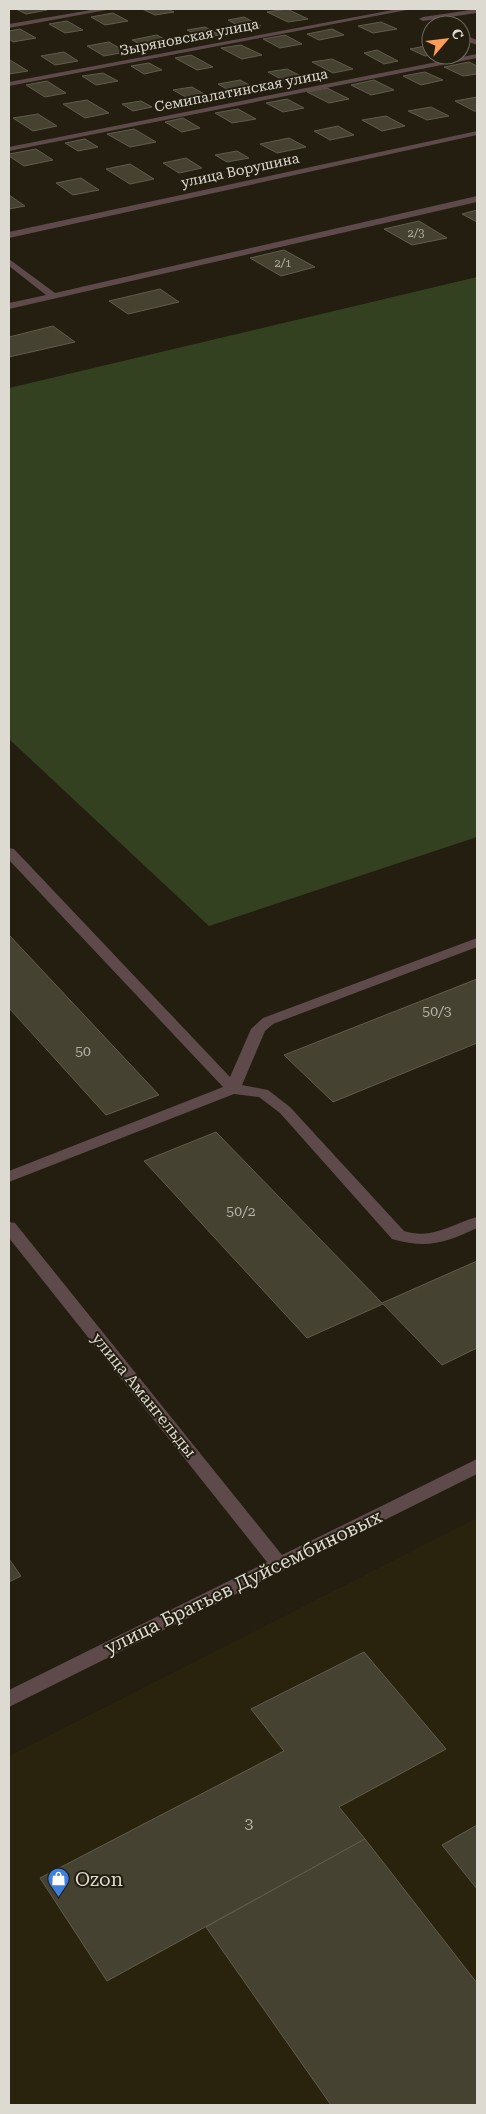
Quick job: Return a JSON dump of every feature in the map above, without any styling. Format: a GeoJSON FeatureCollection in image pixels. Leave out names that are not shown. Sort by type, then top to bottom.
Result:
{"type":"FeatureCollection","features":[{"type":"Feature","properties":{"kind":"street"},"geometry":{"type":"LineString","coordinates":[[9,26],[108,9]]}},
{"type":"Feature","properties":{"kind":"street"},"geometry":{"type":"LineString","coordinates":[[403,9],[421,19]]}},
{"type":"Feature","properties":{"kind":"street","name":"Зыряновская улица"},"geometry":{"type":"LineString","coordinates":[[9,84],[403,9]]}},
{"type":"Feature","properties":{"kind":"street"},"geometry":{"type":"LineString","coordinates":[[453,15],[477,11]]}},
{"type":"Feature","properties":{"kind":"street","name":"Семипалатинская улица"},"geometry":{"type":"LineString","coordinates":[[9,149],[477,56]]}},
{"type":"Feature","properties":{"kind":"street","name":"улица Ворушина"},"geometry":{"type":"LineString","coordinates":[[9,235],[477,133]]}},
{"type":"Feature","properties":{"kind":"street"},"geometry":{"type":"LineString","coordinates":[[9,306],[477,199]]}},
{"type":"Feature","properties":{"kind":"street"},"geometry":{"type":"LineString","coordinates":[[9,262],[54,296]]}},
{"type":"Feature","properties":{"kind":"street"},"geometry":{"type":"LineString","coordinates":[[9,852],[233,1089]]}},
{"type":"Feature","properties":{"kind":"street"},"geometry":{"type":"LineString","coordinates":[[233,1089],[258,1029],[268,1021],[477,942]]}},
{"type":"Feature","properties":{"kind":"street"},"geometry":{"type":"LineString","coordinates":[[9,1177],[233,1089],[262,1093],[285,1110],[398,1235],[414,1241],[438,1239],[477,1222]]}},
{"type":"Feature","properties":{"kind":"street","name":"улица Амангельды"},"geometry":{"type":"LineString","coordinates":[[9,1227],[279,1564]]}},
{"type":"Feature","properties":{"kind":"street","name":"улица Братьев Дуйсембиновых"},"geometry":{"type":"LineString","coordinates":[[9,1699],[477,1466]]}},
{"type":"Feature","properties":{"kind":"shaded area"},"geometry":{"type":"Polygon","coordinates":[[[477,1518],[477,2105],[9,2105],[9,1756],[477,1518]]]}},
{"type":"Feature","properties":{"kind":"green space"},"geometry":{"type":"Polygon","coordinates":[[[477,277],[477,837],[209,926],[9,739],[9,388],[477,277]]]}},
{"type":"Feature","properties":{"kind":"building"},"geometry":{"type":"Polygon","coordinates":[[[16,9],[44,9],[47,10],[26,14],[16,9]]]}},
{"type":"Feature","properties":{"kind":"building"},"geometry":{"type":"Polygon","coordinates":[[[142,9],[168,9],[174,12],[155,15],[142,9]]]}},
{"type":"Feature","properties":{"kind":"building"},"geometry":{"type":"Polygon","coordinates":[[[287,9],[308,19],[288,22],[267,12],[287,9]]]}},
{"type":"Feature","properties":{"kind":"building"},"geometry":{"type":"Polygon","coordinates":[[[113,13],[128,21],[105,25],[91,17],[113,13]]]}},
{"type":"Feature","properties":{"kind":"building"},"geometry":{"type":"Polygon","coordinates":[[[244,17],[261,26],[245,29],[228,20],[244,17]]]}},
{"type":"Feature","properties":{"kind":"building"},"geometry":{"type":"Polygon","coordinates":[[[67,21],[83,30],[65,33],[49,24],[67,21]]]}},
{"type":"Feature","properties":{"kind":"building"},"geometry":{"type":"Polygon","coordinates":[[[381,22],[397,29],[373,33],[358,26],[381,22]]]}},
{"type":"Feature","properties":{"kind":"building"},"geometry":{"type":"Polygon","coordinates":[[[205,27],[220,35],[203,38],[187,30],[205,27]]]}},
{"type":"Feature","properties":{"kind":"building"},"geometry":{"type":"Polygon","coordinates":[[[20,29],[36,38],[13,42],[9,39],[9,31],[20,29]]]}},
{"type":"Feature","properties":{"kind":"building"},"geometry":{"type":"Polygon","coordinates":[[[332,29],[344,35],[319,40],[307,34],[332,29]]]}},
{"type":"Feature","properties":{"kind":"building"},"geometry":{"type":"Polygon","coordinates":[[[157,35],[173,44],[148,48],[132,40],[157,35]]]}},
{"type":"Feature","properties":{"kind":"building"},"geometry":{"type":"Polygon","coordinates":[[[285,35],[302,44],[280,48],[263,39],[285,35]]]}},
{"type":"Feature","properties":{"kind":"building"},"geometry":{"type":"Polygon","coordinates":[[[109,42],[126,52],[104,56],[87,46],[109,42]]]}},
{"type":"Feature","properties":{"kind":"building"},"geometry":{"type":"Polygon","coordinates":[[[241,45],[262,55],[242,59],[221,48],[241,45]]]}},
{"type":"Feature","properties":{"kind":"building"},"geometry":{"type":"Polygon","coordinates":[[[421,47],[421,54],[410,49],[421,47]]]}},
{"type":"Feature","properties":{"kind":"building"},"geometry":{"type":"Polygon","coordinates":[[[377,50],[398,61],[384,64],[364,53],[377,50]]]}},
{"type":"Feature","properties":{"kind":"building"},"geometry":{"type":"Polygon","coordinates":[[[64,52],[78,61],[55,65],[41,56],[64,52]]]}},
{"type":"Feature","properties":{"kind":"building"},"geometry":{"type":"Polygon","coordinates":[[[191,55],[213,67],[197,70],[175,58],[191,55]]]}},
{"type":"Feature","properties":{"kind":"building"},"geometry":{"type":"Polygon","coordinates":[[[332,59],[353,69],[333,73],[312,62],[332,59]]]}},
{"type":"Feature","properties":{"kind":"building"},"geometry":{"type":"Polygon","coordinates":[[[10,60],[28,71],[9,74],[10,60]]]}},
{"type":"Feature","properties":{"kind":"building"},"geometry":{"type":"Polygon","coordinates":[[[149,63],[162,70],[144,74],[131,66],[149,63]]]}},
{"type":"Feature","properties":{"kind":"building"},"geometry":{"type":"Polygon","coordinates":[[[471,63],[477,66],[477,74],[463,76],[444,67],[471,65],[471,63]]]}},
{"type":"Feature","properties":{"kind":"building"},"geometry":{"type":"Polygon","coordinates":[[[287,69],[307,79],[288,83],[268,72],[287,69]]]}},
{"type":"Feature","properties":{"kind":"building"},"geometry":{"type":"Polygon","coordinates":[[[425,72],[443,80],[421,85],[403,76],[425,72]]]}},
{"type":"Feature","properties":{"kind":"building"},"geometry":{"type":"Polygon","coordinates":[[[103,73],[118,81],[96,85],[82,76],[103,73]]]}},
{"type":"Feature","properties":{"kind":"building"},"geometry":{"type":"Polygon","coordinates":[[[240,80],[253,87],[230,91],[218,84],[240,80]]]}},
{"type":"Feature","properties":{"kind":"building"},"geometry":{"type":"Polygon","coordinates":[[[374,80],[394,90],[371,95],[351,85],[374,80]]]}},
{"type":"Feature","properties":{"kind":"building"},"geometry":{"type":"Polygon","coordinates":[[[47,81],[66,93],[45,97],[26,85],[47,81]]]}},
{"type":"Feature","properties":{"kind":"building"},"geometry":{"type":"Polygon","coordinates":[[[192,87],[211,98],[193,101],[173,90],[192,87]]]}},
{"type":"Feature","properties":{"kind":"building"},"geometry":{"type":"Polygon","coordinates":[[[327,88],[349,99],[329,103],[307,92],[327,88]]]}},
{"type":"Feature","properties":{"kind":"building"},"geometry":{"type":"Polygon","coordinates":[[[477,97],[477,111],[455,101],[477,97]]]}},
{"type":"Feature","properties":{"kind":"building"},"geometry":{"type":"Polygon","coordinates":[[[287,99],[304,108],[283,112],[266,103],[287,99]]]}},
{"type":"Feature","properties":{"kind":"building"},"geometry":{"type":"Polygon","coordinates":[[[87,100],[109,113],[85,118],[63,104],[87,100]]]}},
{"type":"Feature","properties":{"kind":"building"},"geometry":{"type":"Polygon","coordinates":[[[141,101],[152,107],[133,111],[122,104],[141,101]]]}},
{"type":"Feature","properties":{"kind":"building"},"geometry":{"type":"Polygon","coordinates":[[[431,107],[449,116],[427,120],[408,111],[431,107]]]}},
{"type":"Feature","properties":{"kind":"building"},"geometry":{"type":"Polygon","coordinates":[[[238,109],[256,119],[232,123],[215,113],[238,109]]]}},
{"type":"Feature","properties":{"kind":"building"},"geometry":{"type":"Polygon","coordinates":[[[38,114],[57,126],[33,131],[13,118],[38,114]]]}},
{"type":"Feature","properties":{"kind":"building"},"geometry":{"type":"Polygon","coordinates":[[[386,116],[405,126],[382,131],[362,120],[386,116]]]}},
{"type":"Feature","properties":{"kind":"building"},"geometry":{"type":"Polygon","coordinates":[[[183,118],[200,128],[182,132],[165,122],[183,118]]]}},
{"type":"Feature","properties":{"kind":"building"},"geometry":{"type":"Polygon","coordinates":[[[338,126],[354,135],[330,140],[314,131],[338,126]]]}},
{"type":"Feature","properties":{"kind":"building"},"geometry":{"type":"Polygon","coordinates":[[[134,129],[156,142],[130,147],[107,134],[134,129]]]}},
{"type":"Feature","properties":{"kind":"building"},"geometry":{"type":"Polygon","coordinates":[[[289,138],[306,147],[277,153],[260,144],[289,138]]]}},
{"type":"Feature","properties":{"kind":"building"},"geometry":{"type":"Polygon","coordinates":[[[85,139],[98,147],[78,151],[65,143],[85,139]]]}},
{"type":"Feature","properties":{"kind":"building"},"geometry":{"type":"Polygon","coordinates":[[[36,149],[53,160],[24,166],[9,156],[9,154],[36,149]]]}},
{"type":"Feature","properties":{"kind":"building"},"geometry":{"type":"Polygon","coordinates":[[[237,151],[249,158],[227,162],[215,155],[237,151]]]}},
{"type":"Feature","properties":{"kind":"building"},"geometry":{"type":"Polygon","coordinates":[[[186,158],[202,168],[179,173],[163,163],[186,158]]]}},
{"type":"Feature","properties":{"kind":"building"},"geometry":{"type":"Polygon","coordinates":[[[130,164],[154,179],[130,184],[106,169],[130,164]]]}},
{"type":"Feature","properties":{"kind":"building"},"geometry":{"type":"Polygon","coordinates":[[[81,178],[99,190],[73,195],[56,183],[81,178]]]}},
{"type":"Feature","properties":{"kind":"building"},"geometry":{"type":"Polygon","coordinates":[[[9,195],[25,206],[9,209],[9,195]]]}},
{"type":"Feature","properties":{"kind":"building"},"geometry":{"type":"Polygon","coordinates":[[[477,210],[477,222],[462,214],[477,210]]]}},
{"type":"Feature","properties":{"kind":"building"},"geometry":{"type":"Polygon","coordinates":[[[419,221],[447,238],[412,245],[384,229],[419,221]]]}},
{"type":"Feature","properties":{"kind":"building"},"geometry":{"type":"Polygon","coordinates":[[[284,250],[315,267],[281,276],[250,258],[284,250]]]}},
{"type":"Feature","properties":{"kind":"building"},"geometry":{"type":"Polygon","coordinates":[[[160,289],[179,302],[128,314],[109,301],[160,289]]]}},
{"type":"Feature","properties":{"kind":"building"},"geometry":{"type":"Polygon","coordinates":[[[53,326],[75,342],[9,357],[9,337],[53,326]]]}},
{"type":"Feature","properties":{"kind":"building"},"geometry":{"type":"Polygon","coordinates":[[[9,935],[159,1095],[106,1115],[9,1008],[9,935]]]}},
{"type":"Feature","properties":{"kind":"building"},"geometry":{"type":"Polygon","coordinates":[[[477,979],[477,1043],[333,1102],[284,1055],[477,979]]]}},
{"type":"Feature","properties":{"kind":"building"},"geometry":{"type":"Polygon","coordinates":[[[216,1132],[382,1303],[477,1261],[477,1348],[442,1365],[383,1304],[307,1338],[144,1161],[216,1132]]]}},
{"type":"Feature","properties":{"kind":"building"},"geometry":{"type":"Polygon","coordinates":[[[9,1559],[21,1576],[9,1582],[9,1559]]]}},
{"type":"Feature","properties":{"kind":"building"},"geometry":{"type":"Polygon","coordinates":[[[364,1652],[446,1749],[339,1807],[365,1839],[107,1981],[40,1878],[284,1751],[251,1709],[364,1652]]]}},
{"type":"Feature","properties":{"kind":"building"},"geometry":{"type":"Polygon","coordinates":[[[477,1825],[477,1889],[442,1845],[477,1825]]]}},
{"type":"Feature","properties":{"kind":"building"},"geometry":{"type":"Polygon","coordinates":[[[365,1839],[477,1983],[477,2105],[331,2105],[206,1927],[365,1839]]]}},
{"type":"Feature","properties":{"kind":"place","name":"Ozon"},"geometry":{"type":"Point","coordinates":[59,1898]}}]}
